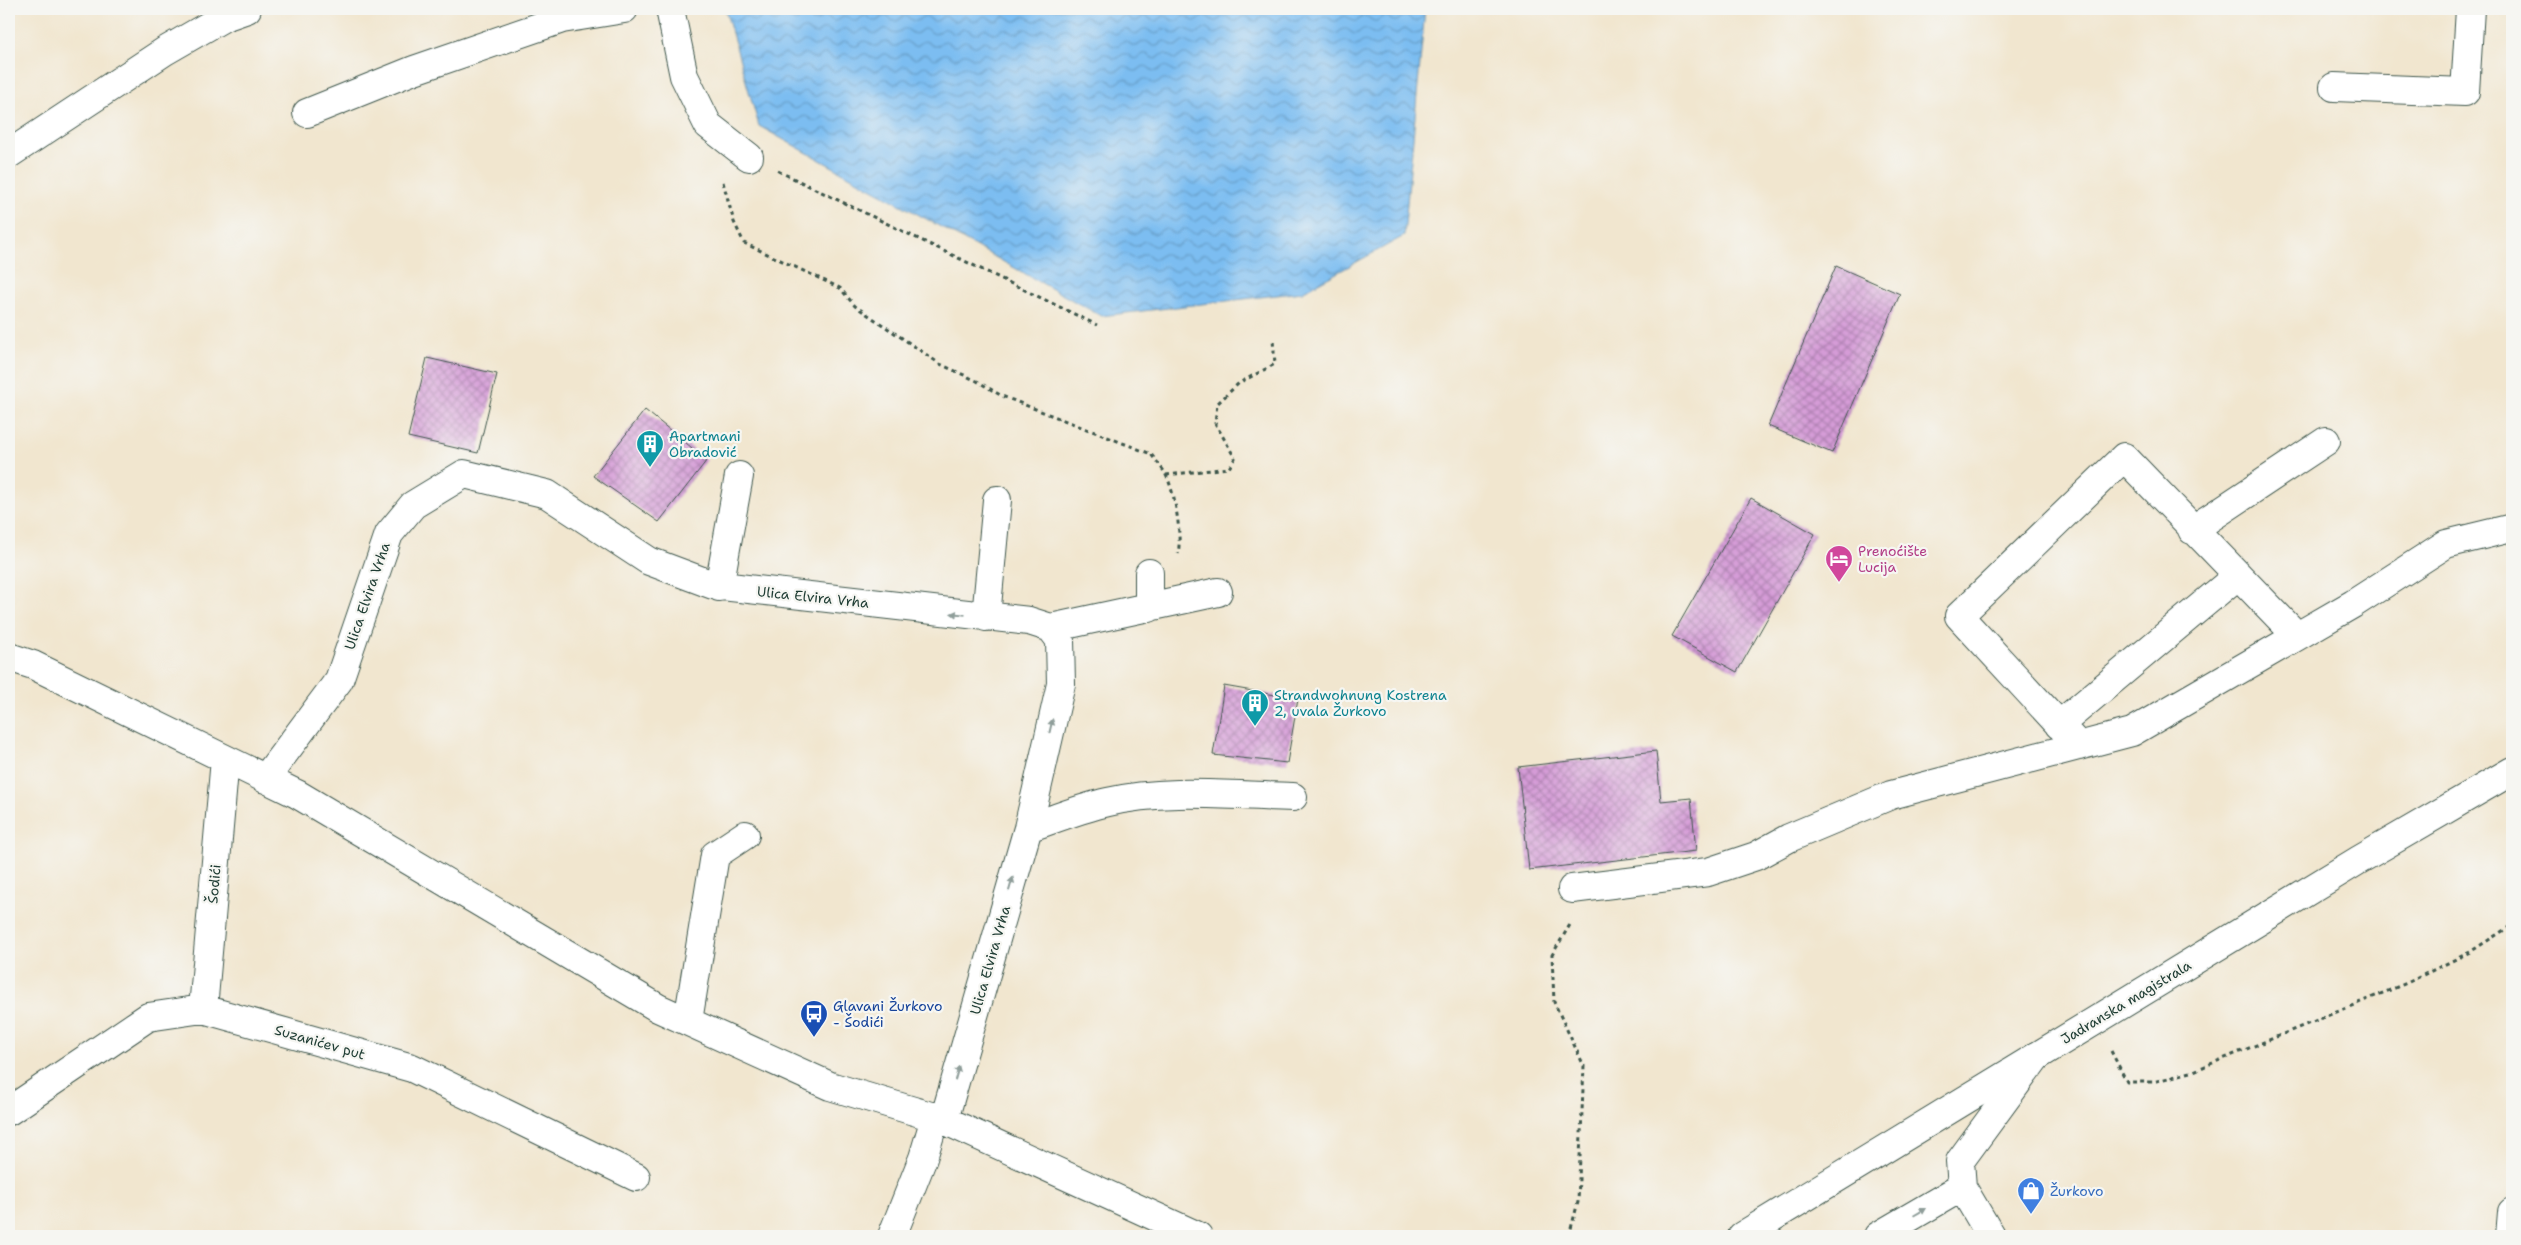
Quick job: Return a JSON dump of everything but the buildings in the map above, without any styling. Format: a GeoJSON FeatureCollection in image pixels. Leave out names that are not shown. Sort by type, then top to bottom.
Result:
{"type":"FeatureCollection","features":[{"type":"Feature","properties":{"kind":"street"},"geometry":{"type":"LineString","coordinates":[[9,154],[165,51],[224,17],[247,9]]}},
{"type":"Feature","properties":{"kind":"street"},"geometry":{"type":"LineString","coordinates":[[307,113],[414,70],[562,19],[624,9]]}},
{"type":"Feature","properties":{"kind":"street"},"geometry":{"type":"LineString","coordinates":[[670,9],[684,76],[708,125],[749,157]]}},
{"type":"Feature","properties":{"kind":"street"},"geometry":{"type":"LineString","coordinates":[[2334,88],[2465,92],[2470,9]]}},
{"type":"Feature","properties":{"kind":"street"},"geometry":{"type":"LineString","coordinates":[[2192,530],[2326,441]]}},
{"type":"Feature","properties":{"kind":"street"},"geometry":{"type":"LineString","coordinates":[[2079,746],[1959,616],[2124,457],[2192,530],[2297,636]]}},
{"type":"Feature","properties":{"kind":"street","name":"Ulica Elvira Vrha"},"geometry":{"type":"LineString","coordinates":[[265,779],[339,680],[388,534],[413,504],[464,474],[547,494],[649,561],[719,587],[1028,621],[1052,628],[1060,640],[1061,684],[1028,828],[940,1119],[892,1236]]}},
{"type":"Feature","properties":{"kind":"street"},"geometry":{"type":"LineString","coordinates":[[719,587],[739,476]]}},
{"type":"Feature","properties":{"kind":"street"},"geometry":{"type":"LineString","coordinates":[[986,617],[997,500]]}},
{"type":"Feature","properties":{"kind":"street"},"geometry":{"type":"LineString","coordinates":[[1572,890],[1708,872],[1756,856],[1789,838],[1891,795],[2132,732],[2353,604],[2446,544],[2512,528]]}},
{"type":"Feature","properties":{"kind":"street"},"geometry":{"type":"LineString","coordinates":[[1150,573],[1158,606]]}},
{"type":"Feature","properties":{"kind":"street"},"geometry":{"type":"LineString","coordinates":[[2059,725],[2237,576]]}},
{"type":"Feature","properties":{"kind":"street"},"geometry":{"type":"LineString","coordinates":[[1052,628],[1218,592]]}},
{"type":"Feature","properties":{"kind":"street"},"geometry":{"type":"LineString","coordinates":[[9,657],[33,665],[297,794],[658,1008],[830,1086],[940,1119],[1198,1236]]}},
{"type":"Feature","properties":{"kind":"street","name":"Šodići"},"geometry":{"type":"LineString","coordinates":[[203,1009],[225,759]]}},
{"type":"Feature","properties":{"kind":"street","name":"Jadranska magistrala"},"geometry":{"type":"LineString","coordinates":[[1742,1236],[2359,860],[2512,771]]}},
{"type":"Feature","properties":{"kind":"street"},"geometry":{"type":"LineString","coordinates":[[1028,828],[1108,802],[1138,798],[1180,795],[1293,797]]}},
{"type":"Feature","properties":{"kind":"street"},"geometry":{"type":"LineString","coordinates":[[688,1021],[715,855],[744,835]]}},
{"type":"Feature","properties":{"kind":"street","name":"Suzanićev put"},"geometry":{"type":"LineString","coordinates":[[9,1111],[148,1017],[203,1009],[412,1068],[636,1177]]}},
{"type":"Feature","properties":{"kind":"street"},"geometry":{"type":"LineString","coordinates":[[1990,1236],[1962,1187],[1960,1161],[2037,1056]]}},
{"type":"Feature","properties":{"kind":"street"},"geometry":{"type":"LineString","coordinates":[[1878,1236],[1962,1187]]}},
{"type":"Feature","properties":{"kind":"street"},"geometry":{"type":"LineString","coordinates":[[2510,1236],[2512,1212]]}},
{"type":"Feature","properties":{"kind":"path"},"geometry":{"type":"LineString","coordinates":[[749,157],[1097,325]]}},
{"type":"Feature","properties":{"kind":"path"},"geometry":{"type":"LineString","coordinates":[[722,178],[734,222],[744,242],[840,288],[855,306],[940,364],[977,381],[1002,396],[1151,454],[1166,475],[1175,506],[1180,544],[1158,606]]}},
{"type":"Feature","properties":{"kind":"path"},"geometry":{"type":"LineString","coordinates":[[1166,475],[1229,468],[1235,458],[1215,423],[1217,404],[1239,383],[1275,364],[1273,340]]}},
{"type":"Feature","properties":{"kind":"path"},"geometry":{"type":"LineString","coordinates":[[1569,1236],[1578,1202],[1584,1066],[1554,1002],[1552,955],[1576,915],[1572,890]]}},
{"type":"Feature","properties":{"kind":"path"},"geometry":{"type":"LineString","coordinates":[[2109,1047],[2127,1082],[2153,1082],[2191,1072],[2407,983],[2470,952],[2512,925]]}},
{"type":"Feature","properties":{"kind":"water"},"geometry":{"type":"Polygon","coordinates":[[[725,9],[1425,9],[1404,236],[1302,292],[1101,316],[759,126],[725,9]]]}},
{"type":"Feature","properties":{"kind":"place","name":"Apartmani Obradović"},"geometry":{"type":"Point","coordinates":[650,468]}},
{"type":"Feature","properties":{"kind":"place","name":"Prenoćište Lucija"},"geometry":{"type":"Point","coordinates":[1839,583]}},
{"type":"Feature","properties":{"kind":"place","name":"Strandwohnung Kostrena 2, uvala Žurkovo"},"geometry":{"type":"Point","coordinates":[1255,727]}},
{"type":"Feature","properties":{"kind":"place","name":"Glavani Žurkovo - Šodići"},"geometry":{"type":"Point","coordinates":[814,1038]}},
{"type":"Feature","properties":{"kind":"place","name":"Žurkovo"},"geometry":{"type":"Point","coordinates":[2031,1215]}}]}
